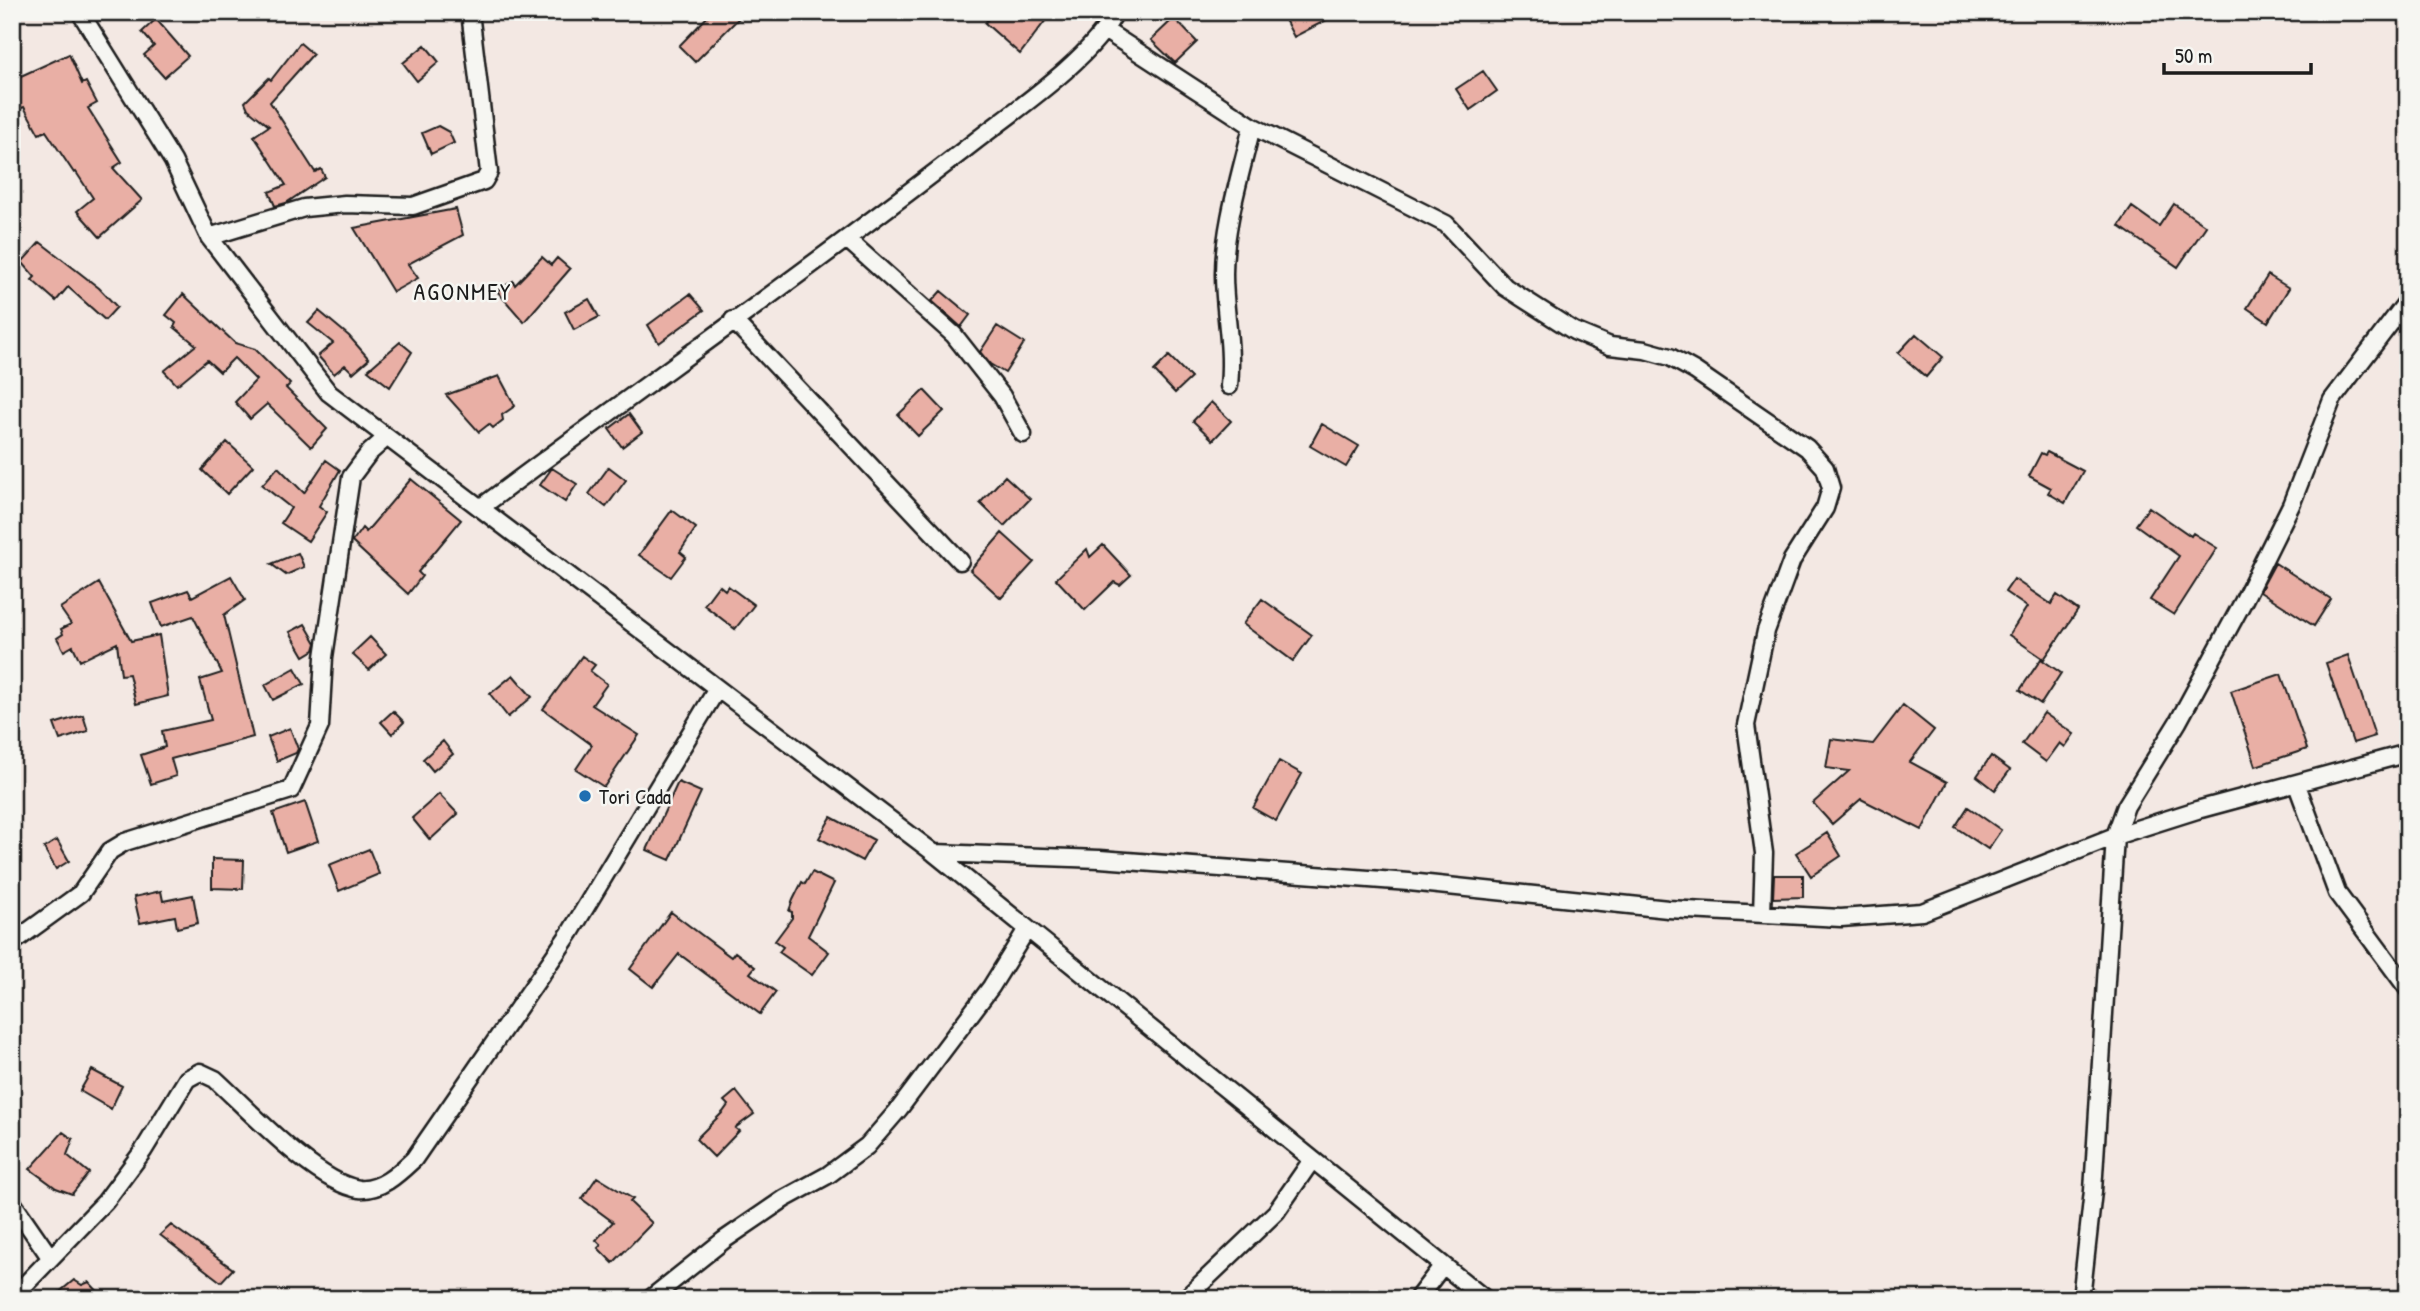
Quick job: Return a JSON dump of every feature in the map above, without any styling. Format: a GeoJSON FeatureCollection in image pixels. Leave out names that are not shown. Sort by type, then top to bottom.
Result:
{"type":"FeatureCollection","features":[{"type":"Feature","properties":{"kind":"street"},"geometry":{"type":"LineString","coordinates":[[80,12],[173,161],[209,237],[329,393],[934,853],[1485,1299]]}},
{"type":"Feature","properties":{"kind":"street"},"geometry":{"type":"LineString","coordinates":[[209,237],[304,208],[345,204],[413,206],[484,181],[489,173],[470,12]]}},
{"type":"Feature","properties":{"kind":"street"},"geometry":{"type":"LineString","coordinates":[[480,508],[733,320],[848,240],[1041,90],[1107,31],[1115,12]]}},
{"type":"Feature","properties":{"kind":"street"},"geometry":{"type":"LineString","coordinates":[[1107,31],[1252,126],[1446,224],[1505,287],[1574,331],[1610,346],[1645,350],[1670,357],[1695,371],[1807,448],[1825,468],[1831,488],[1825,508],[1792,560],[1766,631],[1746,726],[1764,853],[1762,914]]}},
{"type":"Feature","properties":{"kind":"street"},"geometry":{"type":"LineString","coordinates":[[1229,386],[1232,355],[1224,274],[1233,212],[1252,126]]}},
{"type":"Feature","properties":{"kind":"street"},"geometry":{"type":"LineString","coordinates":[[848,240],[954,335],[1002,396],[1023,434]]}},
{"type":"Feature","properties":{"kind":"street"},"geometry":{"type":"LineString","coordinates":[[2081,1299],[2093,1191],[2115,836],[2126,806],[2178,722],[2243,602],[2291,505],[2332,400],[2408,300]]}},
{"type":"Feature","properties":{"kind":"street"},"geometry":{"type":"LineString","coordinates":[[733,320],[960,561]]}},
{"type":"Feature","properties":{"kind":"street"},"geometry":{"type":"LineString","coordinates":[[12,943],[81,893],[110,851],[125,842],[291,790],[320,726],[322,681],[335,573],[351,477],[369,453],[387,437]]}},
{"type":"Feature","properties":{"kind":"street"},"geometry":{"type":"LineString","coordinates":[[12,1298],[105,1202],[143,1151],[187,1080],[201,1072],[215,1079],[324,1176],[360,1189],[390,1181],[414,1159],[570,933],[718,689]]}},
{"type":"Feature","properties":{"kind":"street"},"geometry":{"type":"LineString","coordinates":[[934,853],[1100,859],[1409,883],[1668,909],[1841,918],[1922,912],[2115,836],[2197,810],[2408,753]]}},
{"type":"Feature","properties":{"kind":"street"},"geometry":{"type":"LineString","coordinates":[[2297,785],[2337,893],[2408,989]]}},
{"type":"Feature","properties":{"kind":"street"},"geometry":{"type":"LineString","coordinates":[[650,1299],[724,1240],[784,1199],[828,1175],[867,1146],[899,1109],[991,987],[1027,929]]}},
{"type":"Feature","properties":{"kind":"street"},"geometry":{"type":"LineString","coordinates":[[1185,1299],[1276,1212],[1312,1160]]}},
{"type":"Feature","properties":{"kind":"street"},"geometry":{"type":"LineString","coordinates":[[12,1202],[50,1257]]}},
{"type":"Feature","properties":{"kind":"street"},"geometry":{"type":"LineString","coordinates":[[1418,1299],[1443,1265]]}},
{"type":"Feature","properties":{"kind":"building"},"geometry":{"type":"Polygon","coordinates":[[[712,12],[745,12],[695,62],[679,46],[712,12]]]}},
{"type":"Feature","properties":{"kind":"building"},"geometry":{"type":"Polygon","coordinates":[[[993,12],[1052,12],[1020,54],[985,23],[993,12]]]}},
{"type":"Feature","properties":{"kind":"building"},"geometry":{"type":"Polygon","coordinates":[[[1281,12],[1342,12],[1294,37],[1281,12]]]}},
{"type":"Feature","properties":{"kind":"building"},"geometry":{"type":"Polygon","coordinates":[[[1174,18],[1197,42],[1175,63],[1151,40],[1174,18]]]}},
{"type":"Feature","properties":{"kind":"building"},"geometry":{"type":"Polygon","coordinates":[[[156,19],[188,56],[164,77],[144,55],[154,46],[142,32],[156,19]]]}},
{"type":"Feature","properties":{"kind":"building"},"geometry":{"type":"Polygon","coordinates":[[[300,43],[313,54],[270,102],[315,172],[321,169],[325,177],[286,203],[275,206],[269,192],[286,185],[254,136],[269,126],[248,109],[245,102],[269,78],[271,80],[300,43]]]}},
{"type":"Feature","properties":{"kind":"building"},"geometry":{"type":"Polygon","coordinates":[[[425,45],[439,62],[417,81],[403,63],[425,45]]]}},
{"type":"Feature","properties":{"kind":"building"},"geometry":{"type":"Polygon","coordinates":[[[69,54],[82,84],[86,82],[97,103],[88,108],[122,162],[113,168],[142,200],[100,237],[77,211],[93,198],[76,172],[74,173],[46,131],[39,134],[24,107],[12,112],[12,80],[69,54]]]}},
{"type":"Feature","properties":{"kind":"building"},"geometry":{"type":"Polygon","coordinates":[[[1483,71],[1497,91],[1470,110],[1456,89],[1483,71]]]}},
{"type":"Feature","properties":{"kind":"building"},"geometry":{"type":"Polygon","coordinates":[[[438,126],[449,132],[454,143],[431,154],[422,133],[438,126]]]}},
{"type":"Feature","properties":{"kind":"building"},"geometry":{"type":"Polygon","coordinates":[[[2174,204],[2206,226],[2178,267],[2119,226],[2132,207],[2159,226],[2174,204]]]}},
{"type":"Feature","properties":{"kind":"building"},"geometry":{"type":"Polygon","coordinates":[[[456,209],[463,235],[408,264],[418,278],[393,292],[354,228],[456,209]]]}},
{"type":"Feature","properties":{"kind":"building"},"geometry":{"type":"Polygon","coordinates":[[[40,242],[99,288],[117,307],[105,320],[68,287],[56,301],[32,280],[35,277],[22,262],[40,242]]]}},
{"type":"Feature","properties":{"kind":"building"},"geometry":{"type":"Polygon","coordinates":[[[542,257],[551,265],[557,258],[570,269],[524,322],[497,291],[513,281],[515,285],[542,257]]]}},
{"type":"Feature","properties":{"kind":"building"},"geometry":{"type":"Polygon","coordinates":[[[2268,275],[2289,288],[2268,322],[2247,308],[2268,275]]]}},
{"type":"Feature","properties":{"kind":"building"},"geometry":{"type":"Polygon","coordinates":[[[941,291],[970,315],[961,327],[932,301],[941,291]]]}},
{"type":"Feature","properties":{"kind":"building"},"geometry":{"type":"Polygon","coordinates":[[[183,294],[235,343],[255,349],[290,384],[286,388],[327,429],[311,447],[267,404],[250,419],[235,402],[256,380],[234,358],[220,372],[207,360],[177,385],[164,371],[196,345],[174,327],[176,323],[166,315],[183,294]]]}},
{"type":"Feature","properties":{"kind":"building"},"geometry":{"type":"Polygon","coordinates":[[[690,294],[704,310],[659,343],[648,325],[690,294]]]}},
{"type":"Feature","properties":{"kind":"building"},"geometry":{"type":"Polygon","coordinates":[[[589,299],[599,317],[574,330],[565,312],[589,299]]]}},
{"type":"Feature","properties":{"kind":"building"},"geometry":{"type":"Polygon","coordinates":[[[319,311],[349,336],[369,359],[353,373],[345,365],[334,374],[318,356],[333,343],[308,323],[319,311]]]}},
{"type":"Feature","properties":{"kind":"building"},"geometry":{"type":"Polygon","coordinates":[[[997,326],[1024,343],[1005,373],[990,364],[980,352],[997,326]]]}},
{"type":"Feature","properties":{"kind":"building"},"geometry":{"type":"Polygon","coordinates":[[[1916,334],[1943,357],[1926,377],[1898,353],[1916,334]]]}},
{"type":"Feature","properties":{"kind":"building"},"geometry":{"type":"Polygon","coordinates":[[[400,342],[412,352],[390,387],[368,370],[400,342]]]}},
{"type":"Feature","properties":{"kind":"building"},"geometry":{"type":"Polygon","coordinates":[[[1169,356],[1191,378],[1175,393],[1154,371],[1169,356]]]}},
{"type":"Feature","properties":{"kind":"building"},"geometry":{"type":"Polygon","coordinates":[[[499,376],[515,406],[502,415],[503,420],[493,428],[489,424],[479,432],[446,395],[499,376]]]}},
{"type":"Feature","properties":{"kind":"building"},"geometry":{"type":"Polygon","coordinates":[[[924,390],[944,411],[918,436],[898,415],[924,390]]]}},
{"type":"Feature","properties":{"kind":"building"},"geometry":{"type":"Polygon","coordinates":[[[1211,402],[1231,421],[1213,440],[1193,421],[1211,402]]]}},
{"type":"Feature","properties":{"kind":"building"},"geometry":{"type":"Polygon","coordinates":[[[629,414],[642,432],[622,447],[609,429],[629,414]]]}},
{"type":"Feature","properties":{"kind":"building"},"geometry":{"type":"Polygon","coordinates":[[[1322,424],[1359,446],[1346,467],[1310,446],[1322,424]]]}},
{"type":"Feature","properties":{"kind":"building"},"geometry":{"type":"Polygon","coordinates":[[[227,442],[253,466],[227,494],[202,470],[227,442]]]}},
{"type":"Feature","properties":{"kind":"building"},"geometry":{"type":"Polygon","coordinates":[[[2047,452],[2083,471],[2065,503],[2048,493],[2051,488],[2029,476],[2041,453],[2045,455],[2047,452]]]}},
{"type":"Feature","properties":{"kind":"building"},"geometry":{"type":"Polygon","coordinates":[[[326,460],[340,470],[319,506],[327,512],[308,541],[281,523],[291,508],[262,485],[278,467],[304,493],[326,460]]]}},
{"type":"Feature","properties":{"kind":"building"},"geometry":{"type":"Polygon","coordinates":[[[609,467],[626,480],[606,507],[589,494],[609,467]]]}},
{"type":"Feature","properties":{"kind":"building"},"geometry":{"type":"Polygon","coordinates":[[[552,468],[577,484],[565,502],[540,485],[552,468]]]}},
{"type":"Feature","properties":{"kind":"building"},"geometry":{"type":"Polygon","coordinates":[[[1005,476],[1030,499],[1004,526],[980,503],[1005,476]]]}},
{"type":"Feature","properties":{"kind":"building"},"geometry":{"type":"Polygon","coordinates":[[[411,479],[461,520],[418,572],[422,576],[408,594],[352,542],[362,528],[366,532],[411,479]]]}},
{"type":"Feature","properties":{"kind":"building"},"geometry":{"type":"Polygon","coordinates":[[[2149,507],[2191,536],[2193,533],[2217,548],[2174,615],[2150,600],[2179,556],[2136,525],[2149,507]]]}},
{"type":"Feature","properties":{"kind":"building"},"geometry":{"type":"Polygon","coordinates":[[[672,510],[696,528],[680,552],[686,557],[671,577],[639,555],[672,510]]]}},
{"type":"Feature","properties":{"kind":"building"},"geometry":{"type":"Polygon","coordinates":[[[1002,533],[1034,562],[1001,598],[970,570],[1002,533]]]}},
{"type":"Feature","properties":{"kind":"building"},"geometry":{"type":"Polygon","coordinates":[[[1103,545],[1131,575],[1120,585],[1114,582],[1085,610],[1056,579],[1087,549],[1090,557],[1103,545]]]}},
{"type":"Feature","properties":{"kind":"building"},"geometry":{"type":"Polygon","coordinates":[[[298,553],[304,567],[286,575],[271,564],[298,553]]]}},
{"type":"Feature","properties":{"kind":"building"},"geometry":{"type":"Polygon","coordinates":[[[2275,563],[2331,599],[2314,626],[2260,591],[2275,563]]]}},
{"type":"Feature","properties":{"kind":"building"},"geometry":{"type":"Polygon","coordinates":[[[231,576],[245,600],[224,615],[253,737],[171,759],[176,776],[151,784],[141,755],[165,747],[162,731],[211,720],[200,680],[222,673],[193,616],[161,627],[152,603],[188,590],[192,597],[231,576]]]}},
{"type":"Feature","properties":{"kind":"building"},"geometry":{"type":"Polygon","coordinates":[[[2014,579],[2051,604],[2057,595],[2078,610],[2044,659],[2009,635],[2027,607],[2005,592],[2014,579]]]}},
{"type":"Feature","properties":{"kind":"building"},"geometry":{"type":"Polygon","coordinates":[[[99,583],[131,641],[159,635],[168,696],[136,704],[129,674],[121,675],[117,643],[80,661],[73,646],[64,651],[57,638],[63,634],[61,629],[71,624],[60,608],[99,583]]]}},
{"type":"Feature","properties":{"kind":"building"},"geometry":{"type":"Polygon","coordinates":[[[719,585],[725,590],[728,586],[754,605],[735,629],[704,605],[719,585]]]}},
{"type":"Feature","properties":{"kind":"building"},"geometry":{"type":"Polygon","coordinates":[[[1262,599],[1312,635],[1293,661],[1243,624],[1262,599]]]}},
{"type":"Feature","properties":{"kind":"building"},"geometry":{"type":"Polygon","coordinates":[[[305,624],[316,643],[314,650],[304,656],[290,632],[305,624]]]}},
{"type":"Feature","properties":{"kind":"building"},"geometry":{"type":"Polygon","coordinates":[[[370,637],[386,654],[369,670],[352,654],[370,637]]]}},
{"type":"Feature","properties":{"kind":"building"},"geometry":{"type":"Polygon","coordinates":[[[2348,655],[2375,736],[2353,743],[2326,663],[2348,655]]]}},
{"type":"Feature","properties":{"kind":"building"},"geometry":{"type":"Polygon","coordinates":[[[582,656],[595,665],[590,671],[607,684],[592,705],[639,735],[604,787],[576,769],[592,745],[543,709],[582,656]]]}},
{"type":"Feature","properties":{"kind":"building"},"geometry":{"type":"Polygon","coordinates":[[[2041,659],[2061,673],[2041,704],[2020,690],[2041,659]]]}},
{"type":"Feature","properties":{"kind":"building"},"geometry":{"type":"Polygon","coordinates":[[[295,668],[304,684],[273,700],[265,685],[295,668]]]}},
{"type":"Feature","properties":{"kind":"building"},"geometry":{"type":"Polygon","coordinates":[[[2281,674],[2307,749],[2256,766],[2231,691],[2281,674]]]}},
{"type":"Feature","properties":{"kind":"building"},"geometry":{"type":"Polygon","coordinates":[[[513,675],[532,697],[508,717],[490,694],[513,675]]]}},
{"type":"Feature","properties":{"kind":"building"},"geometry":{"type":"Polygon","coordinates":[[[1903,705],[1934,730],[1910,762],[1947,782],[1922,830],[1861,799],[1832,824],[1813,803],[1849,771],[1826,768],[1831,739],[1873,744],[1903,705]]]}},
{"type":"Feature","properties":{"kind":"building"},"geometry":{"type":"Polygon","coordinates":[[[393,711],[404,722],[392,734],[381,722],[393,711]]]}},
{"type":"Feature","properties":{"kind":"building"},"geometry":{"type":"Polygon","coordinates":[[[2044,713],[2074,734],[2065,747],[2060,743],[2046,762],[2022,744],[2044,713]]]}},
{"type":"Feature","properties":{"kind":"building"},"geometry":{"type":"Polygon","coordinates":[[[83,715],[88,731],[60,740],[54,724],[83,715]]]}},
{"type":"Feature","properties":{"kind":"building"},"geometry":{"type":"Polygon","coordinates":[[[290,728],[298,749],[296,753],[277,761],[268,737],[290,728]]]}},
{"type":"Feature","properties":{"kind":"building"},"geometry":{"type":"Polygon","coordinates":[[[443,741],[453,754],[433,771],[423,759],[443,741]]]}},
{"type":"Feature","properties":{"kind":"building"},"geometry":{"type":"Polygon","coordinates":[[[1991,756],[2010,770],[1995,790],[1977,776],[1991,756]]]}},
{"type":"Feature","properties":{"kind":"building"},"geometry":{"type":"Polygon","coordinates":[[[1279,761],[1302,774],[1276,821],[1253,808],[1279,761]]]}},
{"type":"Feature","properties":{"kind":"building"},"geometry":{"type":"Polygon","coordinates":[[[678,782],[701,792],[670,860],[647,850],[678,782]]]}},
{"type":"Feature","properties":{"kind":"building"},"geometry":{"type":"Polygon","coordinates":[[[439,794],[458,814],[430,840],[412,818],[439,794]]]}},
{"type":"Feature","properties":{"kind":"building"},"geometry":{"type":"Polygon","coordinates":[[[305,802],[318,841],[286,852],[273,813],[305,802]]]}},
{"type":"Feature","properties":{"kind":"building"},"geometry":{"type":"Polygon","coordinates":[[[1968,807],[2001,830],[1988,849],[1955,827],[1968,807]]]}},
{"type":"Feature","properties":{"kind":"building"},"geometry":{"type":"Polygon","coordinates":[[[831,817],[874,840],[862,861],[819,838],[831,817]]]}},
{"type":"Feature","properties":{"kind":"building"},"geometry":{"type":"Polygon","coordinates":[[[1827,833],[1841,856],[1811,876],[1796,853],[1827,833]]]}},
{"type":"Feature","properties":{"kind":"building"},"geometry":{"type":"Polygon","coordinates":[[[57,840],[69,861],[56,869],[44,848],[57,840]]]}},
{"type":"Feature","properties":{"kind":"building"},"geometry":{"type":"Polygon","coordinates":[[[369,849],[379,874],[339,891],[329,865],[369,849]]]}},
{"type":"Feature","properties":{"kind":"building"},"geometry":{"type":"Polygon","coordinates":[[[212,859],[244,860],[243,889],[212,888],[212,859]]]}},
{"type":"Feature","properties":{"kind":"building"},"geometry":{"type":"Polygon","coordinates":[[[812,872],[834,883],[808,936],[829,952],[812,975],[779,952],[783,947],[775,941],[792,918],[792,912],[789,911],[793,900],[802,882],[805,884],[812,872]]]}},
{"type":"Feature","properties":{"kind":"building"},"geometry":{"type":"Polygon","coordinates":[[[1774,875],[1803,875],[1803,897],[1773,898],[1774,875]]]}},
{"type":"Feature","properties":{"kind":"building"},"geometry":{"type":"Polygon","coordinates":[[[161,891],[163,901],[193,895],[198,923],[177,928],[175,916],[140,923],[134,897],[161,891]]]}},
{"type":"Feature","properties":{"kind":"building"},"geometry":{"type":"Polygon","coordinates":[[[671,912],[731,957],[735,952],[755,967],[750,973],[776,992],[760,1014],[679,954],[653,987],[630,969],[671,912]]]}},
{"type":"Feature","properties":{"kind":"building"},"geometry":{"type":"Polygon","coordinates":[[[92,1070],[122,1086],[111,1109],[80,1091],[92,1070]]]}},
{"type":"Feature","properties":{"kind":"building"},"geometry":{"type":"Polygon","coordinates":[[[736,1091],[754,1114],[735,1128],[739,1131],[714,1157],[696,1139],[723,1112],[728,1105],[724,1101],[736,1091]]]}},
{"type":"Feature","properties":{"kind":"building"},"geometry":{"type":"Polygon","coordinates":[[[63,1132],[73,1139],[67,1155],[89,1173],[72,1194],[56,1188],[30,1169],[63,1132]]]}},
{"type":"Feature","properties":{"kind":"building"},"geometry":{"type":"Polygon","coordinates":[[[597,1177],[633,1199],[630,1202],[652,1223],[613,1263],[598,1248],[601,1245],[596,1240],[613,1222],[582,1199],[597,1177]]]}},
{"type":"Feature","properties":{"kind":"building"},"geometry":{"type":"Polygon","coordinates":[[[171,1225],[233,1269],[221,1282],[160,1235],[171,1225]]]}},
{"type":"Feature","properties":{"kind":"building"},"geometry":{"type":"Polygon","coordinates":[[[74,1280],[82,1285],[89,1282],[105,1299],[51,1299],[74,1280]]]}},
{"type":"Feature","properties":{"kind":"place","name":"Tori Cada"},"geometry":{"type":"Point","coordinates":[585,796]}},
{"type":"Feature","properties":{"kind":"district","name":"AGONMEY"},"geometry":{"type":"Point","coordinates":[463,291]}}]}
